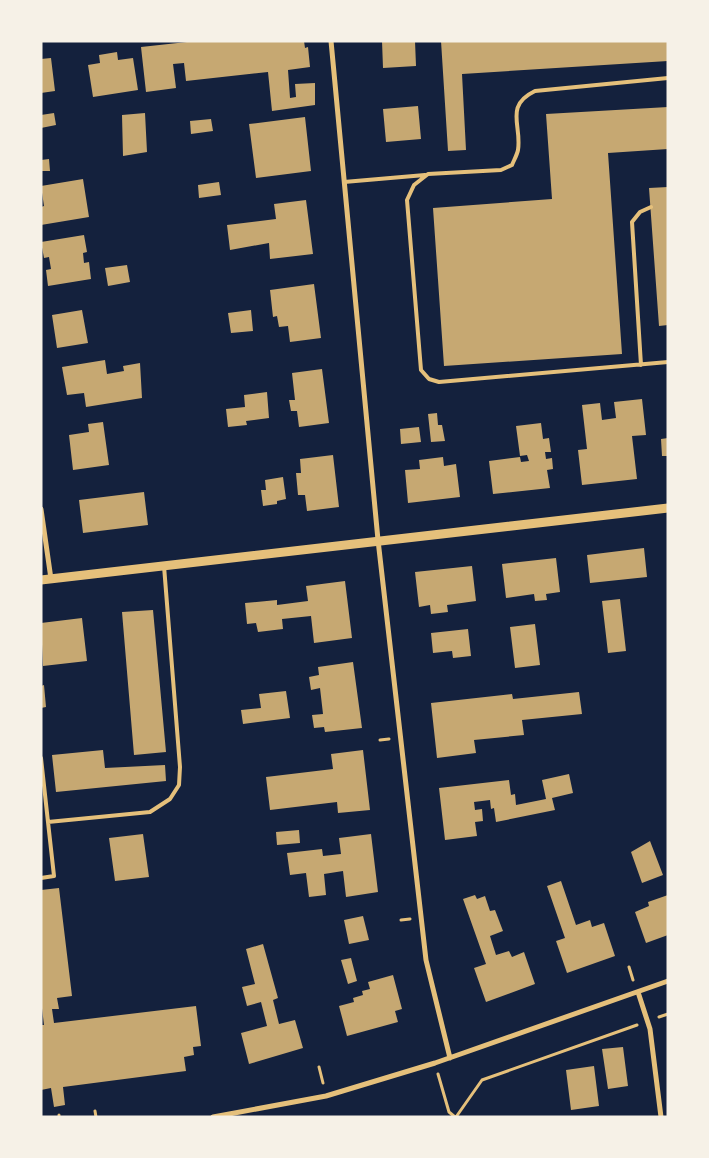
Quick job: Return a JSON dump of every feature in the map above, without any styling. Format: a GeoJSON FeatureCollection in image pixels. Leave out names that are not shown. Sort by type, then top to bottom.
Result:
{"type":"FeatureCollection","features":[{"type":"Feature","properties":{"kind":"street"},"geometry":{"type":"LineString","coordinates":[[331,41],[378,540],[426,960],[450,1058]]}},
{"type":"Feature","properties":{"kind":"street"},"geometry":{"type":"LineString","coordinates":[[41,580],[668,508]]}},
{"type":"Feature","properties":{"kind":"street"},"geometry":{"type":"LineString","coordinates":[[41,509],[51,579]]}},
{"type":"Feature","properties":{"kind":"street"},"geometry":{"type":"LineString","coordinates":[[214,1117],[326,1096],[450,1058],[668,981]]}},
{"type":"Feature","properties":{"kind":"street"},"geometry":{"type":"LineString","coordinates":[[638,992],[648,1021],[661,1117]]}},
{"type":"Feature","properties":{"kind":"lane"},"geometry":{"type":"LineString","coordinates":[[344,182],[428,174],[501,170],[512,165],[518,150],[516,110],[523,96],[535,91],[668,78]]}},
{"type":"Feature","properties":{"kind":"lane"},"geometry":{"type":"LineString","coordinates":[[428,174],[414,184],[407,200],[421,370],[429,379],[439,382],[641,366],[668,362]]}},
{"type":"Feature","properties":{"kind":"lane"},"geometry":{"type":"LineString","coordinates":[[641,366],[632,222],[640,212],[651,207]]}},
{"type":"Feature","properties":{"kind":"lane"},"geometry":{"type":"LineString","coordinates":[[48,822],[150,812],[170,799],[179,785],[180,767],[164,566]]}},
{"type":"Feature","properties":{"kind":"lane"},"geometry":{"type":"LineString","coordinates":[[41,758],[54,876],[41,878]]}},
{"type":"Feature","properties":{"kind":"path"},"geometry":{"type":"LineString","coordinates":[[435,1063],[449,1112],[455,1117],[482,1080],[648,1021]]}},
{"type":"Feature","properties":{"kind":"path"},"geometry":{"type":"LineString","coordinates":[[95,1110],[96,1117]]}},
{"type":"Feature","properties":{"kind":"building"},"geometry":{"type":"Polygon","coordinates":[[[196,41],[304,41],[305,48],[308,47],[310,67],[288,70],[290,98],[296,97],[295,84],[315,83],[315,105],[272,111],[268,72],[186,81],[184,63],[173,64],[176,88],[146,92],[141,47],[196,41]]]}},
{"type":"Feature","properties":{"kind":"building"},"geometry":{"type":"Polygon","coordinates":[[[382,41],[415,41],[416,66],[383,68],[382,41]]]}},
{"type":"Feature","properties":{"kind":"building"},"geometry":{"type":"Polygon","coordinates":[[[441,41],[668,41],[668,61],[462,74],[466,150],[448,151],[441,41]]]}},
{"type":"Feature","properties":{"kind":"building"},"geometry":{"type":"Polygon","coordinates":[[[117,52],[118,60],[133,58],[138,90],[93,97],[88,65],[100,63],[99,55],[117,52]]]}},
{"type":"Feature","properties":{"kind":"building"},"geometry":{"type":"Polygon","coordinates":[[[51,58],[55,91],[41,93],[41,59],[51,58]]]}},
{"type":"Feature","properties":{"kind":"building"},"geometry":{"type":"Polygon","coordinates":[[[418,106],[421,139],[386,142],[383,109],[418,106]]]}},
{"type":"Feature","properties":{"kind":"building"},"geometry":{"type":"Polygon","coordinates":[[[668,107],[668,149],[608,153],[622,354],[444,366],[433,208],[552,199],[546,114],[668,107]]]}},
{"type":"Feature","properties":{"kind":"building"},"geometry":{"type":"Polygon","coordinates":[[[54,113],[56,125],[41,128],[41,115],[54,113]]]}},
{"type":"Feature","properties":{"kind":"building"},"geometry":{"type":"Polygon","coordinates":[[[145,113],[147,152],[123,156],[122,115],[145,113]]]}},
{"type":"Feature","properties":{"kind":"building"},"geometry":{"type":"Polygon","coordinates":[[[305,117],[311,171],[256,178],[249,124],[305,117]]]}},
{"type":"Feature","properties":{"kind":"building"},"geometry":{"type":"Polygon","coordinates":[[[211,119],[213,131],[191,134],[190,121],[211,119]]]}},
{"type":"Feature","properties":{"kind":"building"},"geometry":{"type":"Polygon","coordinates":[[[49,159],[50,171],[41,171],[41,160],[49,159]]]}},
{"type":"Feature","properties":{"kind":"building"},"geometry":{"type":"Polygon","coordinates":[[[83,179],[89,217],[41,225],[41,207],[44,206],[41,186],[83,179]]]}},
{"type":"Feature","properties":{"kind":"building"},"geometry":{"type":"Polygon","coordinates":[[[219,182],[221,195],[199,198],[198,185],[219,182]]]}},
{"type":"Feature","properties":{"kind":"building"},"geometry":{"type":"Polygon","coordinates":[[[668,187],[668,325],[659,326],[649,188],[668,187]]]}},
{"type":"Feature","properties":{"kind":"building"},"geometry":{"type":"Polygon","coordinates":[[[306,200],[313,254],[270,259],[269,243],[230,250],[227,225],[276,219],[274,204],[306,200]]]}},
{"type":"Feature","properties":{"kind":"building"},"geometry":{"type":"Polygon","coordinates":[[[84,235],[87,252],[83,253],[84,263],[89,262],[91,279],[48,286],[46,270],[51,269],[49,257],[44,258],[41,242],[84,235]]]}},
{"type":"Feature","properties":{"kind":"building"},"geometry":{"type":"Polygon","coordinates":[[[127,265],[130,282],[108,286],[105,268],[127,265]]]}},
{"type":"Feature","properties":{"kind":"building"},"geometry":{"type":"Polygon","coordinates":[[[314,284],[321,338],[290,342],[288,326],[279,327],[277,316],[273,317],[270,290],[314,284]]]}},
{"type":"Feature","properties":{"kind":"building"},"geometry":{"type":"Polygon","coordinates":[[[82,310],[88,343],[57,348],[52,315],[82,310]]]}},
{"type":"Feature","properties":{"kind":"building"},"geometry":{"type":"Polygon","coordinates":[[[251,310],[253,331],[231,333],[228,313],[251,310]]]}},
{"type":"Feature","properties":{"kind":"building"},"geometry":{"type":"Polygon","coordinates":[[[105,360],[107,374],[124,371],[123,366],[140,363],[142,398],[86,407],[84,393],[67,395],[62,367],[105,360]]]}},
{"type":"Feature","properties":{"kind":"building"},"geometry":{"type":"Polygon","coordinates":[[[322,369],[329,423],[299,427],[297,411],[291,411],[289,400],[295,400],[292,373],[322,369]]]}},
{"type":"Feature","properties":{"kind":"building"},"geometry":{"type":"Polygon","coordinates":[[[267,392],[269,418],[246,421],[247,425],[228,427],[226,409],[245,407],[244,395],[267,392]]]}},
{"type":"Feature","properties":{"kind":"building"},"geometry":{"type":"Polygon","coordinates":[[[642,399],[646,435],[632,436],[637,479],[582,485],[578,450],[587,449],[582,405],[600,403],[602,420],[616,418],[614,402],[642,399]]]}},
{"type":"Feature","properties":{"kind":"building"},"geometry":{"type":"Polygon","coordinates":[[[437,413],[438,425],[442,425],[445,441],[431,442],[428,414],[437,413]]]}},
{"type":"Feature","properties":{"kind":"building"},"geometry":{"type":"Polygon","coordinates":[[[103,422],[109,465],[73,470],[69,435],[89,432],[88,424],[103,422]]]}},
{"type":"Feature","properties":{"kind":"building"},"geometry":{"type":"Polygon","coordinates":[[[541,423],[543,439],[549,438],[551,452],[545,452],[546,459],[552,458],[553,469],[547,470],[550,488],[493,494],[489,461],[520,457],[521,462],[529,461],[527,455],[520,456],[516,426],[541,423]]]}},
{"type":"Feature","properties":{"kind":"building"},"geometry":{"type":"Polygon","coordinates":[[[419,427],[421,442],[401,444],[400,429],[419,427]]]}},
{"type":"Feature","properties":{"kind":"building"},"geometry":{"type":"Polygon","coordinates":[[[668,438],[668,456],[662,456],[661,439],[668,438]]]}},
{"type":"Feature","properties":{"kind":"building"},"geometry":{"type":"Polygon","coordinates":[[[333,455],[339,507],[307,511],[305,495],[298,495],[296,473],[301,473],[300,459],[333,455]]]}},
{"type":"Feature","properties":{"kind":"building"},"geometry":{"type":"Polygon","coordinates":[[[443,457],[444,466],[456,464],[460,497],[408,503],[405,470],[420,469],[419,460],[443,457]]]}},
{"type":"Feature","properties":{"kind":"building"},"geometry":{"type":"Polygon","coordinates":[[[283,477],[286,499],[277,501],[277,504],[263,506],[261,490],[266,490],[265,480],[283,477]]]}},
{"type":"Feature","properties":{"kind":"building"},"geometry":{"type":"Polygon","coordinates":[[[144,492],[148,525],[83,533],[79,500],[144,492]]]}},
{"type":"Feature","properties":{"kind":"building"},"geometry":{"type":"Polygon","coordinates":[[[644,548],[647,577],[590,583],[587,555],[644,548]]]}},
{"type":"Feature","properties":{"kind":"building"},"geometry":{"type":"Polygon","coordinates":[[[556,558],[560,592],[546,594],[547,600],[535,601],[534,594],[506,598],[502,564],[556,558]]]}},
{"type":"Feature","properties":{"kind":"building"},"geometry":{"type":"Polygon","coordinates":[[[472,566],[476,601],[447,605],[448,612],[431,614],[430,605],[419,607],[415,572],[472,566]]]}},
{"type":"Feature","properties":{"kind":"building"},"geometry":{"type":"Polygon","coordinates":[[[345,581],[352,638],[314,643],[311,616],[282,619],[283,629],[258,632],[256,623],[247,624],[245,603],[277,600],[277,605],[308,601],[306,586],[345,581]]]}},
{"type":"Feature","properties":{"kind":"building"},"geometry":{"type":"Polygon","coordinates":[[[620,599],[626,651],[608,653],[602,601],[620,599]]]}},
{"type":"Feature","properties":{"kind":"building"},"geometry":{"type":"Polygon","coordinates":[[[153,610],[166,752],[134,755],[122,612],[153,610]]]}},
{"type":"Feature","properties":{"kind":"building"},"geometry":{"type":"Polygon","coordinates":[[[82,618],[87,661],[43,666],[41,623],[82,618]]]}},
{"type":"Feature","properties":{"kind":"building"},"geometry":{"type":"Polygon","coordinates":[[[535,624],[540,665],[515,668],[510,627],[535,624]]]}},
{"type":"Feature","properties":{"kind":"building"},"geometry":{"type":"Polygon","coordinates":[[[468,629],[471,656],[453,658],[452,651],[433,653],[431,633],[468,629]]]}},
{"type":"Feature","properties":{"kind":"building"},"geometry":{"type":"Polygon","coordinates":[[[353,662],[362,728],[325,732],[324,727],[314,728],[312,715],[323,714],[320,688],[311,690],[309,677],[319,675],[318,667],[353,662]]]}},
{"type":"Feature","properties":{"kind":"building"},"geometry":{"type":"Polygon","coordinates":[[[44,685],[46,707],[41,708],[41,686],[44,685]]]}},
{"type":"Feature","properties":{"kind":"building"},"geometry":{"type":"Polygon","coordinates":[[[286,691],[290,718],[243,724],[241,710],[261,708],[259,694],[286,691]]]}},
{"type":"Feature","properties":{"kind":"building"},"geometry":{"type":"Polygon","coordinates":[[[579,692],[582,714],[522,720],[524,735],[474,740],[476,753],[437,758],[431,703],[512,694],[513,699],[579,692]]]}},
{"type":"Feature","properties":{"kind":"building"},"geometry":{"type":"Polygon","coordinates":[[[103,750],[105,768],[165,765],[166,781],[56,792],[52,755],[103,750]]]}},
{"type":"Feature","properties":{"kind":"building"},"geometry":{"type":"Polygon","coordinates":[[[363,750],[370,810],[338,813],[337,802],[270,810],[266,777],[333,769],[331,754],[363,750]]]}},
{"type":"Feature","properties":{"kind":"building"},"geometry":{"type":"Polygon","coordinates":[[[569,774],[573,793],[552,798],[555,810],[496,822],[494,808],[491,809],[490,800],[474,802],[475,810],[482,809],[483,821],[475,822],[477,836],[445,840],[439,788],[509,780],[511,795],[515,794],[516,805],[546,799],[542,780],[569,774]]]}},
{"type":"Feature","properties":{"kind":"building"},"geometry":{"type":"Polygon","coordinates":[[[299,830],[300,843],[277,845],[276,832],[299,830]]]}},
{"type":"Feature","properties":{"kind":"building"},"geometry":{"type":"Polygon","coordinates":[[[143,834],[149,877],[115,881],[109,838],[143,834]]]}},
{"type":"Feature","properties":{"kind":"building"},"geometry":{"type":"Polygon","coordinates":[[[371,834],[378,892],[346,897],[343,871],[324,874],[326,895],[309,897],[306,873],[290,875],[287,853],[322,849],[323,856],[341,854],[339,838],[371,834]]]}},
{"type":"Feature","properties":{"kind":"building"},"geometry":{"type":"Polygon","coordinates":[[[650,841],[663,875],[642,883],[631,852],[650,841]]]}},
{"type":"Feature","properties":{"kind":"building"},"geometry":{"type":"Polygon","coordinates":[[[561,881],[576,925],[590,920],[592,927],[604,923],[615,956],[567,973],[556,941],[565,938],[547,886],[561,881]]]}},
{"type":"Feature","properties":{"kind":"building"},"geometry":{"type":"Polygon","coordinates":[[[59,888],[72,996],[57,998],[59,1009],[52,1009],[54,1023],[196,1006],[201,1046],[193,1047],[194,1055],[184,1057],[186,1071],[63,1087],[65,1105],[54,1107],[51,1088],[41,1090],[41,1025],[44,1025],[41,1000],[41,890],[59,888]]]}},
{"type":"Feature","properties":{"kind":"building"},"geometry":{"type":"Polygon","coordinates":[[[475,895],[477,899],[485,896],[490,911],[495,910],[503,931],[490,936],[496,955],[509,951],[512,957],[524,952],[535,984],[486,1002],[474,968],[486,964],[463,899],[475,895]]]}},
{"type":"Feature","properties":{"kind":"building"},"geometry":{"type":"Polygon","coordinates":[[[668,895],[668,935],[646,943],[635,912],[649,906],[648,902],[668,895]]]}},
{"type":"Feature","properties":{"kind":"building"},"geometry":{"type":"Polygon","coordinates":[[[363,916],[369,940],[349,944],[344,920],[363,916]]]}},
{"type":"Feature","properties":{"kind":"building"},"geometry":{"type":"Polygon","coordinates":[[[263,944],[278,998],[273,1000],[279,1024],[295,1020],[303,1048],[249,1064],[241,1033],[267,1026],[261,1002],[247,1006],[242,987],[255,984],[246,949],[263,944]]]}},
{"type":"Feature","properties":{"kind":"building"},"geometry":{"type":"Polygon","coordinates":[[[351,958],[357,981],[348,984],[341,960],[351,958]]]}},
{"type":"Feature","properties":{"kind":"building"},"geometry":{"type":"Polygon","coordinates":[[[393,975],[402,1009],[395,1011],[398,1022],[347,1036],[339,1006],[354,1002],[353,998],[363,995],[362,991],[370,989],[368,982],[393,975]]]}},
{"type":"Feature","properties":{"kind":"building"},"geometry":{"type":"Polygon","coordinates":[[[623,1047],[628,1086],[608,1089],[602,1049],[623,1047]]]}},
{"type":"Feature","properties":{"kind":"building"},"geometry":{"type":"Polygon","coordinates":[[[594,1066],[599,1106],[571,1110],[566,1070],[594,1066]]]}}]}
